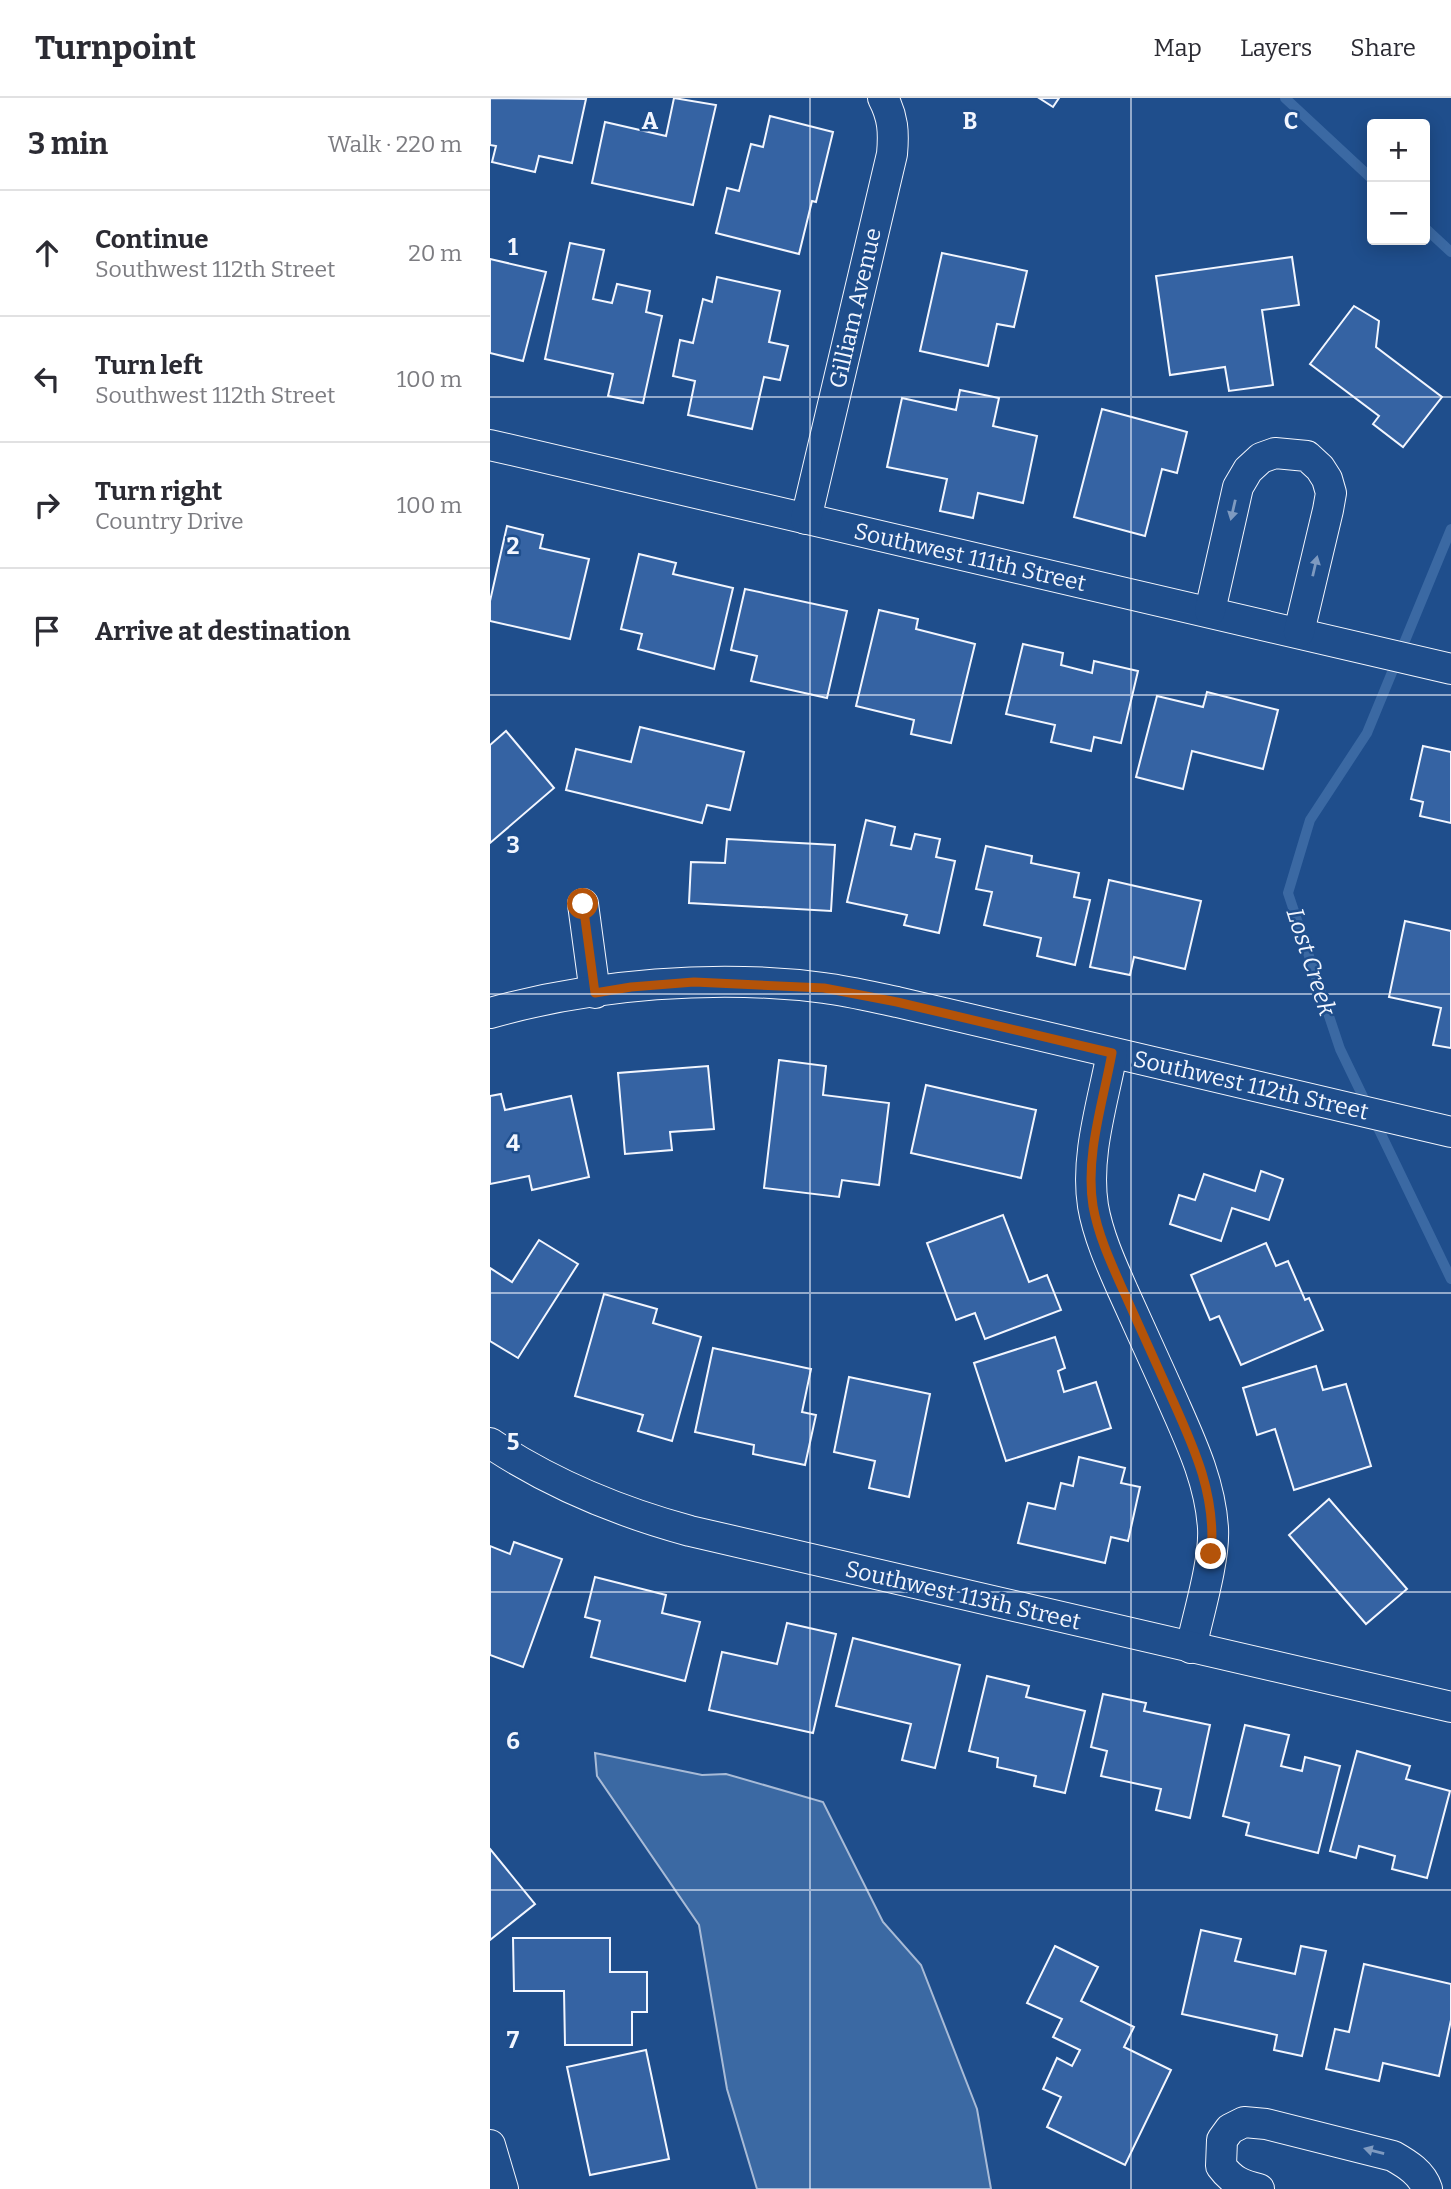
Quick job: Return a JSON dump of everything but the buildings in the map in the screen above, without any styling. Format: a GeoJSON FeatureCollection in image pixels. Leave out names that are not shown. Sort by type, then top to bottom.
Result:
{"type":"FeatureCollection","features":[{"type":"Feature","properties":{"kind":"street","name":"Gilliam Avenue"},"geometry":{"type":"LineString","coordinates":[[806,520],[892,154],[894,131],[890,112],[883,98]]}},
{"type":"Feature","properties":{"kind":"street","name":"Southwest 111th Street"},"geometry":{"type":"LineString","coordinates":[[490,445],[1444,667]]}},
{"type":"Feature","properties":{"kind":"street"},"geometry":{"type":"LineString","coordinates":[[1210,611],[1238,487],[1248,470],[1261,458],[1275,453],[1307,456],[1320,468],[1331,493],[1302,633]]}},
{"type":"Feature","properties":{"kind":"street"},"geometry":{"type":"LineString","coordinates":[[583,904],[595,993]]}},
{"type":"Feature","properties":{"kind":"street","name":"Southwest 112th Street"},"geometry":{"type":"LineString","coordinates":[[490,1013],[631,987],[694,982],[824,988],[897,1002],[1255,1084],[1451,1132]]}},
{"type":"Feature","properties":{"kind":"street"},"geometry":{"type":"LineString","coordinates":[[1112,1053],[1093,1155],[1093,1205],[1099,1233],[1113,1269],[1205,1477],[1213,1531],[1211,1554],[1191,1648]]}},
{"type":"Feature","properties":{"kind":"street","name":"Southwest 113th Street"},"geometry":{"type":"LineString","coordinates":[[490,1443],[513,1458],[647,1520],[1451,1707]]}},
{"type":"Feature","properties":{"kind":"street"},"geometry":{"type":"LineString","coordinates":[[1259,2189],[1230,2178],[1221,2166],[1222,2140],[1230,2129],[1244,2122],[1266,2124],[1393,2156],[1411,2167],[1425,2182],[1427,2189]]}},
{"type":"Feature","properties":{"kind":"street"},"geometry":{"type":"LineString","coordinates":[[490,2145],[503,2189]]}},
{"type":"Feature","properties":{"kind":"water"},"geometry":{"type":"Polygon","coordinates":[[[595,1753],[702,1775],[726,1774],[823,1802],[883,1922],[921,1965],[977,2109],[991,2189],[757,2189],[727,2089],[699,1925],[597,1776],[595,1753]]]}},
{"type":"Feature","properties":{"kind":"waterway","name":"Lost Creek"},"geometry":{"type":"LineString","coordinates":[[1285,98],[1367,174]]}},
{"type":"Feature","properties":{"kind":"waterway","name":"Lost Creek"},"geometry":{"type":"LineString","coordinates":[[1430,233],[1451,252]]}},
{"type":"Feature","properties":{"kind":"waterway","name":"Lost Creek"},"geometry":{"type":"LineString","coordinates":[[1451,529],[1367,733],[1310,820],[1288,893],[1340,1049],[1451,1279]]}},
{"type":"Feature","properties":{"kind":"route"},"geometry":{"type":"LineString","coordinates":[[583,904],[595,993],[694,982],[824,988],[897,1002],[1112,1053],[1093,1155],[1093,1205],[1099,1233],[1113,1269],[1205,1477],[1213,1531],[1211,1554]]}}]}
